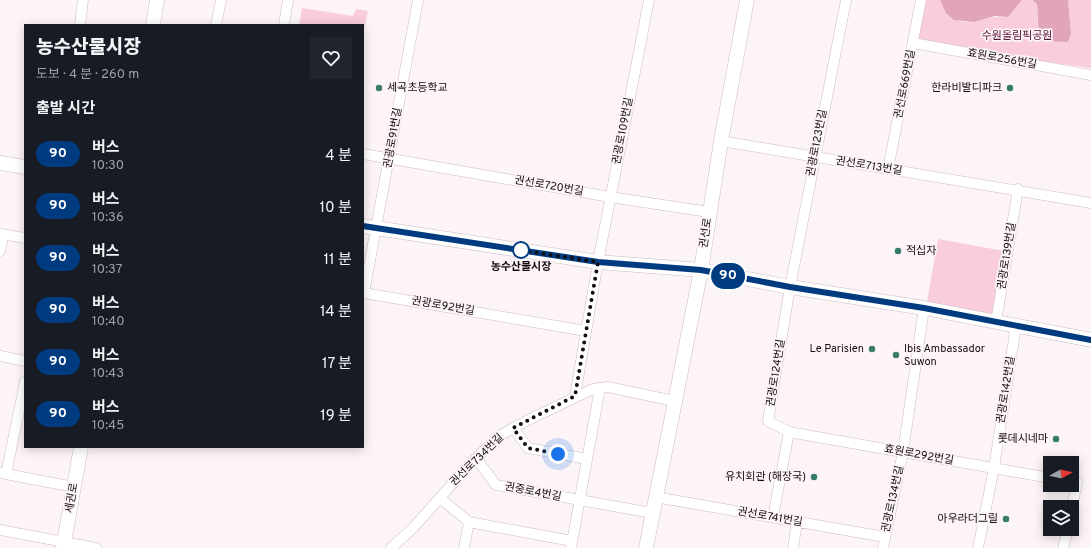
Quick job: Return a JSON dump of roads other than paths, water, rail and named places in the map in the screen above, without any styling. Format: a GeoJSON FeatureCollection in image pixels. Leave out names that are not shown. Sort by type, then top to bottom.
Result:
{"type":"FeatureCollection","features":[{"type":"Feature","properties":{"kind":"street"},"geometry":{"type":"LineString","coordinates":[[80,24],[83,0]]}},
{"type":"Feature","properties":{"kind":"street"},"geometry":{"type":"LineString","coordinates":[[153,24],[157,0]]}},
{"type":"Feature","properties":{"kind":"street"},"geometry":{"type":"LineString","coordinates":[[216,24],[220,0]]}},
{"type":"Feature","properties":{"kind":"street"},"geometry":{"type":"LineString","coordinates":[[284,24],[288,0]]}},
{"type":"Feature","properties":{"kind":"street","name":"권광로91번길"},"geometry":{"type":"LineString","coordinates":[[370,227],[389,158],[418,0]]}},
{"type":"Feature","properties":{"kind":"street","name":"권광로109번길"},"geometry":{"type":"LineString","coordinates":[[575,396],[610,197],[649,0]]}},
{"type":"Feature","properties":{"kind":"street","name":"권선로"},"geometry":{"type":"LineString","coordinates":[[646,548],[674,400],[701,270],[721,141],[747,0]]}},
{"type":"Feature","properties":{"kind":"street","name":"권광로123번길"},"geometry":{"type":"LineString","coordinates":[[790,287],[846,0]]}},
{"type":"Feature","properties":{"kind":"street","name":"권선로669번길"},"geometry":{"type":"LineString","coordinates":[[888,169],[921,0]]}},
{"type":"Feature","properties":{"kind":"street","name":"효원로256번길"},"geometry":{"type":"LineString","coordinates":[[913,43],[1091,75]]}},
{"type":"Feature","properties":{"kind":"street","name":"권선로713번길"},"geometry":{"type":"LineString","coordinates":[[721,141],[814,158],[1018,189],[1091,202]]}},
{"type":"Feature","properties":{"kind":"street","name":"권선로720번길"},"geometry":{"type":"LineString","coordinates":[[364,154],[610,197],[709,212]]}},
{"type":"Feature","properties":{"kind":"street"},"geometry":{"type":"LineString","coordinates":[[0,163],[24,167]]}},
{"type":"Feature","properties":{"kind":"street","name":"권광로139번길"},"geometry":{"type":"LineString","coordinates":[[996,322],[1018,189]]}},
{"type":"Feature","properties":{"kind":"street"},"geometry":{"type":"LineString","coordinates":[[370,227],[598,262],[701,270],[790,287],[924,308],[1091,340]]}},
{"type":"Feature","properties":{"kind":"street","name":"권광로92번길"},"geometry":{"type":"LineString","coordinates":[[370,227],[364,293],[586,331]]}},
{"type":"Feature","properties":{"kind":"street"},"geometry":{"type":"LineString","coordinates":[[0,251],[2,235],[24,238]]}},
{"type":"Feature","properties":{"kind":"street","name":"권광로124번길"},"geometry":{"type":"LineString","coordinates":[[789,432],[768,421],[790,287]]}},
{"type":"Feature","properties":{"kind":"street","name":"권광로134번길"},"geometry":{"type":"LineString","coordinates":[[883,548],[903,452],[924,308]]}},
{"type":"Feature","properties":{"kind":"street","name":"권광로142번길"},"geometry":{"type":"LineString","coordinates":[[978,548],[994,468],[1016,326]]}},
{"type":"Feature","properties":{"kind":"street"},"geometry":{"type":"LineString","coordinates":[[0,356],[24,361]]}},
{"type":"Feature","properties":{"kind":"street"},"geometry":{"type":"LineString","coordinates":[[24,386],[3,473],[74,487]]}},
{"type":"Feature","properties":{"kind":"street","name":"권선로734번길"},"geometry":{"type":"LineString","coordinates":[[391,548],[401,543],[476,458],[499,436],[513,428],[575,396],[593,389],[608,387],[674,400]]}},
{"type":"Feature","properties":{"kind":"street"},"geometry":{"type":"LineString","coordinates":[[440,498],[469,522],[572,545],[600,388]]}},
{"type":"Feature","properties":{"kind":"street"},"geometry":{"type":"LineString","coordinates":[[513,428],[528,448],[587,459]]}},
{"type":"Feature","properties":{"kind":"street"},"geometry":{"type":"LineString","coordinates":[[773,518],[789,432]]}},
{"type":"Feature","properties":{"kind":"street","name":"효원로292번길"},"geometry":{"type":"LineString","coordinates":[[789,432],[1043,477]]}},
{"type":"Feature","properties":{"kind":"street","name":"세권로"},"geometry":{"type":"LineString","coordinates":[[63,545],[81,448]]}},
{"type":"Feature","properties":{"kind":"street","name":"권중로4번길"},"geometry":{"type":"LineString","coordinates":[[476,458],[496,485],[580,500]]}},
{"type":"Feature","properties":{"kind":"street","name":"권선로741번길"},"geometry":{"type":"LineString","coordinates":[[656,497],[885,537]]}},
{"type":"Feature","properties":{"kind":"street"},"geometry":{"type":"LineString","coordinates":[[580,500],[652,513]]}},
{"type":"Feature","properties":{"kind":"street"},"geometry":{"type":"LineString","coordinates":[[464,548],[469,522]]}},
{"type":"Feature","properties":{"kind":"street"},"geometry":{"type":"LineString","coordinates":[[793,548],[797,522]]}},
{"type":"Feature","properties":{"kind":"street"},"geometry":{"type":"LineString","coordinates":[[0,530],[63,545],[96,548]]}},
{"type":"Feature","properties":{"kind":"street"},"geometry":{"type":"LineString","coordinates":[[1064,548],[1067,536]]}},
{"type":"Feature","properties":{"kind":"place","name":"세곡초등학교"},"geometry":{"type":"Point","coordinates":[379,88]}},
{"type":"Feature","properties":{"kind":"place","name":"한라비발디파크"},"geometry":{"type":"Point","coordinates":[1010,88]}},
{"type":"Feature","properties":{"kind":"place","name":"농수산물시장"},"geometry":{"type":"Point","coordinates":[521,250]}},
{"type":"Feature","properties":{"kind":"place","name":"적십자"},"geometry":{"type":"Point","coordinates":[898,251]}},
{"type":"Feature","properties":{"kind":"place","name":"Le Parisien"},"geometry":{"type":"Point","coordinates":[872,349]}},
{"type":"Feature","properties":{"kind":"place","name":"Ibis Ambassador Suwon"},"geometry":{"type":"Point","coordinates":[896,355]}},
{"type":"Feature","properties":{"kind":"place","name":"롯데시네마"},"geometry":{"type":"Point","coordinates":[1056,439]}},
{"type":"Feature","properties":{"kind":"place","name":"유치회관 (해장국)"},"geometry":{"type":"Point","coordinates":[814,477]}},
{"type":"Feature","properties":{"kind":"place","name":"아우라더그릴"},"geometry":{"type":"Point","coordinates":[1006,519]}},
{"type":"Feature","properties":{"kind":"park label","name":"수원올림픽공원"},"geometry":{"type":"Point","coordinates":[1017,36]}}]}
